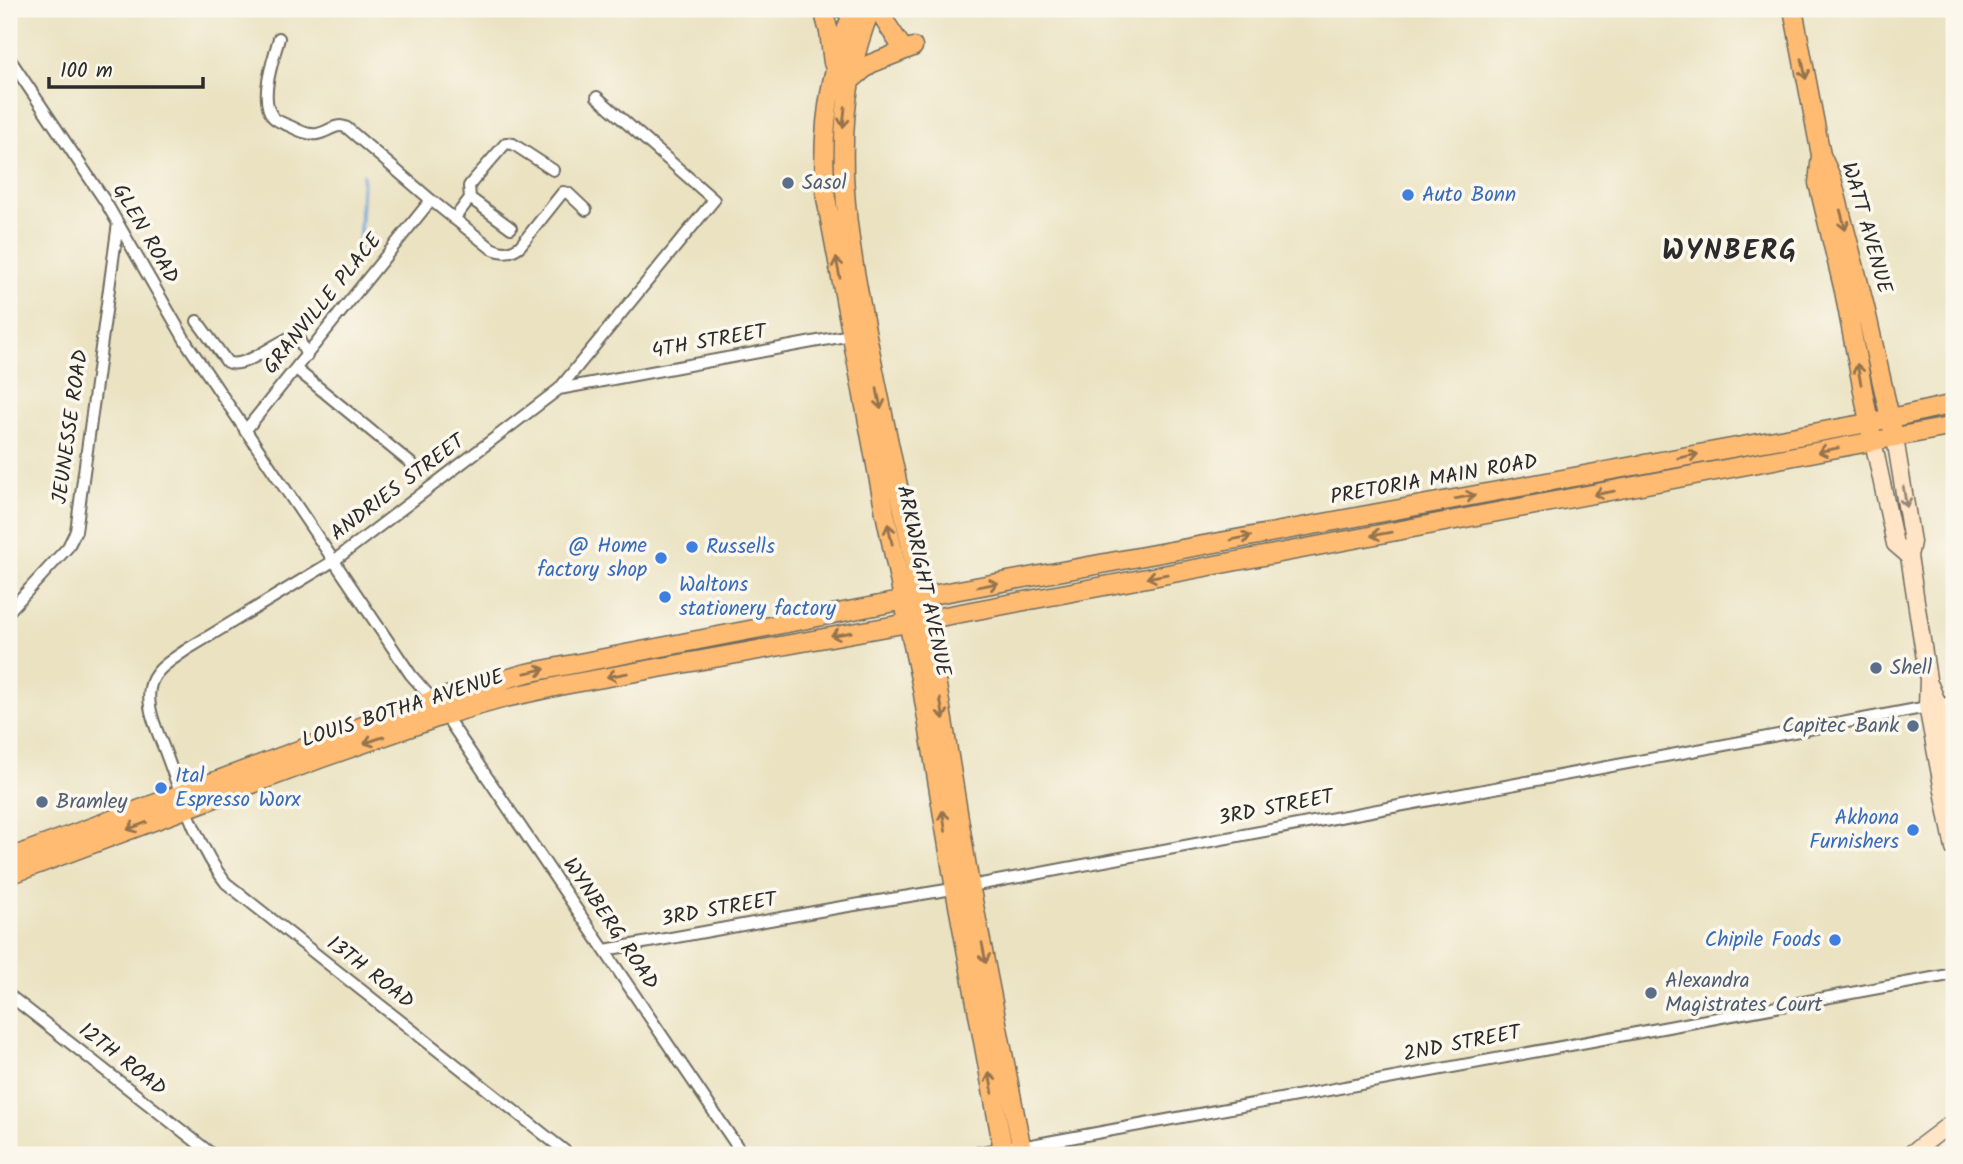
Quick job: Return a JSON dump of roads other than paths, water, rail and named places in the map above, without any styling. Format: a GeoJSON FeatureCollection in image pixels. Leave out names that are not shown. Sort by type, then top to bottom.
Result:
{"type":"FeatureCollection","features":[{"type":"Feature","properties":{"kind":"main road"},"geometry":{"type":"LineString","coordinates":[[823,9],[841,78],[906,46],[886,23],[880,9]]}},
{"type":"Feature","properties":{"kind":"main road","name":"ARKWRIGHT AVENUE"},"geometry":{"type":"LineString","coordinates":[[871,9],[851,15],[841,78],[844,114],[842,174],[859,334],[917,621],[924,700],[1022,1151]]}},
{"type":"Feature","properties":{"kind":"main road","name":"WATT AVENUE"},"geometry":{"type":"LineString","coordinates":[[1793,9],[1821,155],[1818,183],[1848,274],[1895,438]]}},
{"type":"Feature","properties":{"kind":"main road","name":"WATT AVENUE"},"geometry":{"type":"LineString","coordinates":[[1848,274],[1868,423],[1873,441]]}},
{"type":"Feature","properties":{"kind":"main road","name":"ARKWRIGHT AVENUE"},"geometry":{"type":"LineString","coordinates":[[859,334],[915,572],[912,599]]}},
{"type":"Feature","properties":{"kind":"main road","name":"PRETORIA MAIN ROAD"},"geometry":{"type":"LineString","coordinates":[[912,599],[1868,423],[1954,404]]}},
{"type":"Feature","properties":{"kind":"main road","name":"PRETORIA MAIN ROAD"},"geometry":{"type":"LineString","coordinates":[[917,621],[1954,426]]}},
{"type":"Feature","properties":{"kind":"main road"},"geometry":{"type":"LineString","coordinates":[[915,572],[951,592]]}},
{"type":"Feature","properties":{"kind":"main road","name":"LOUIS BOTHA AVENUE"},"geometry":{"type":"LineString","coordinates":[[9,875],[404,711],[469,688],[538,670],[912,599]]}},
{"type":"Feature","properties":{"kind":"main road"},"geometry":{"type":"LineString","coordinates":[[929,645],[955,613]]}},
{"type":"Feature","properties":{"kind":"main road","name":"ARKWRIGHT AVENUE"},"geometry":{"type":"LineString","coordinates":[[917,621],[929,645],[943,718],[963,887],[1003,1153]]}},
{"type":"Feature","properties":{"kind":"main road","name":"LOUIS BOTHA AVENUE"},"geometry":{"type":"LineString","coordinates":[[9,858],[479,704],[564,685],[917,621]]}},
{"type":"Feature","properties":{"kind":"street"},"geometry":{"type":"LineString","coordinates":[[279,38],[266,93],[272,116],[276,120],[312,135],[342,125],[491,248],[502,253],[514,250],[527,240],[563,192],[568,193],[586,210]]}},
{"type":"Feature","properties":{"kind":"street","name":"GLEN ROAD"},"geometry":{"type":"LineString","coordinates":[[9,58],[118,223],[164,306],[245,431]]}},
{"type":"Feature","properties":{"kind":"street","name":"ANDRIES STREET"},"geometry":{"type":"LineString","coordinates":[[183,801],[151,709],[150,688],[157,673],[186,650],[335,560],[559,389],[714,200],[597,97]]}},
{"type":"Feature","properties":{"kind":"street"},"geometry":{"type":"LineString","coordinates":[[454,219],[470,198],[469,186],[506,143],[513,144],[553,170]]}},
{"type":"Feature","properties":{"kind":"street"},"geometry":{"type":"LineString","coordinates":[[470,198],[511,228]]}},
{"type":"Feature","properties":{"kind":"street","name":"GRANVILLE PLACE"},"geometry":{"type":"LineString","coordinates":[[245,431],[431,200]]}},
{"type":"Feature","properties":{"kind":"street","name":"JEUNESSE ROAD"},"geometry":{"type":"LineString","coordinates":[[9,611],[68,547],[76,531],[118,223]]}},
{"type":"Feature","properties":{"kind":"street"},"geometry":{"type":"LineString","coordinates":[[197,321],[227,362],[232,364],[242,363],[293,336],[299,340],[307,356]]}},
{"type":"Feature","properties":{"kind":"street","name":"4TH STREET"},"geometry":{"type":"LineString","coordinates":[[559,389],[859,334]]}},
{"type":"Feature","properties":{"kind":"street"},"geometry":{"type":"LineString","coordinates":[[296,369],[419,470]]}},
{"type":"Feature","properties":{"kind":"street"},"geometry":{"type":"LineString","coordinates":[[245,431],[411,675],[433,700]]}},
{"type":"Feature","properties":{"kind":"street","name":"WATT AVENUE"},"geometry":{"type":"LineString","coordinates":[[1895,438],[1912,542],[1909,556],[1928,679],[1940,704],[1954,776]]}},
{"type":"Feature","properties":{"kind":"street","name":"WATT AVENUE"},"geometry":{"type":"LineString","coordinates":[[1873,441],[1895,544],[1909,556]]}},
{"type":"Feature","properties":{"kind":"street"},"geometry":{"type":"LineString","coordinates":[[404,711],[413,703],[415,697],[411,675]]}},
{"type":"Feature","properties":{"kind":"street","name":"WATT AVENUE"},"geometry":{"type":"LineString","coordinates":[[1940,704],[1954,849]]}},
{"type":"Feature","properties":{"kind":"street","name":"3RD STREET"},"geometry":{"type":"LineString","coordinates":[[605,950],[963,887],[1940,704]]}},
{"type":"Feature","properties":{"kind":"street","name":"WYNBERG ROAD"},"geometry":{"type":"LineString","coordinates":[[445,715],[743,1155]]}},
{"type":"Feature","properties":{"kind":"street","name":"13TH ROAD"},"geometry":{"type":"LineString","coordinates":[[183,801],[211,859],[226,883],[570,1155]]}},
{"type":"Feature","properties":{"kind":"street","name":"2ND STREET"},"geometry":{"type":"LineString","coordinates":[[978,1155],[1022,1151],[1954,974]]}},
{"type":"Feature","properties":{"kind":"street","name":"12TH ROAD"},"geometry":{"type":"LineString","coordinates":[[9,995],[213,1155]]}},
{"type":"Feature","properties":{"kind":"street"},"geometry":{"type":"LineString","coordinates":[[1909,1155],[1954,1121]]}},
{"type":"Feature","properties":{"kind":"waterway"},"geometry":{"type":"LineString","coordinates":[[359,250],[363,175]]}},
{"type":"Feature","properties":{"kind":"place","name":"Sasol"},"geometry":{"type":"Point","coordinates":[788,183]}},
{"type":"Feature","properties":{"kind":"place","name":"Auto Bonn"},"geometry":{"type":"Point","coordinates":[1408,195]}},
{"type":"Feature","properties":{"kind":"place","name":"Russells"},"geometry":{"type":"Point","coordinates":[692,547]}},
{"type":"Feature","properties":{"kind":"place","name":"@ Home factory shop"},"geometry":{"type":"Point","coordinates":[661,558]}},
{"type":"Feature","properties":{"kind":"place","name":"Waltons stationery factory"},"geometry":{"type":"Point","coordinates":[665,597]}},
{"type":"Feature","properties":{"kind":"place","name":"Shell"},"geometry":{"type":"Point","coordinates":[1876,668]}},
{"type":"Feature","properties":{"kind":"place","name":"Capitec Bank"},"geometry":{"type":"Point","coordinates":[1913,726]}},
{"type":"Feature","properties":{"kind":"place","name":"Ital Espresso Worx"},"geometry":{"type":"Point","coordinates":[161,788]}},
{"type":"Feature","properties":{"kind":"place","name":"Bramley"},"geometry":{"type":"Point","coordinates":[42,802]}},
{"type":"Feature","properties":{"kind":"place","name":"Akhona Furnishers"},"geometry":{"type":"Point","coordinates":[1913,830]}},
{"type":"Feature","properties":{"kind":"place","name":"Chipile Foods"},"geometry":{"type":"Point","coordinates":[1835,940]}},
{"type":"Feature","properties":{"kind":"place","name":"Alexandra Magistrates Court"},"geometry":{"type":"Point","coordinates":[1651,993]}},
{"type":"Feature","properties":{"kind":"district","name":"WYNBERG"},"geometry":{"type":"Point","coordinates":[1730,251]}}]}
